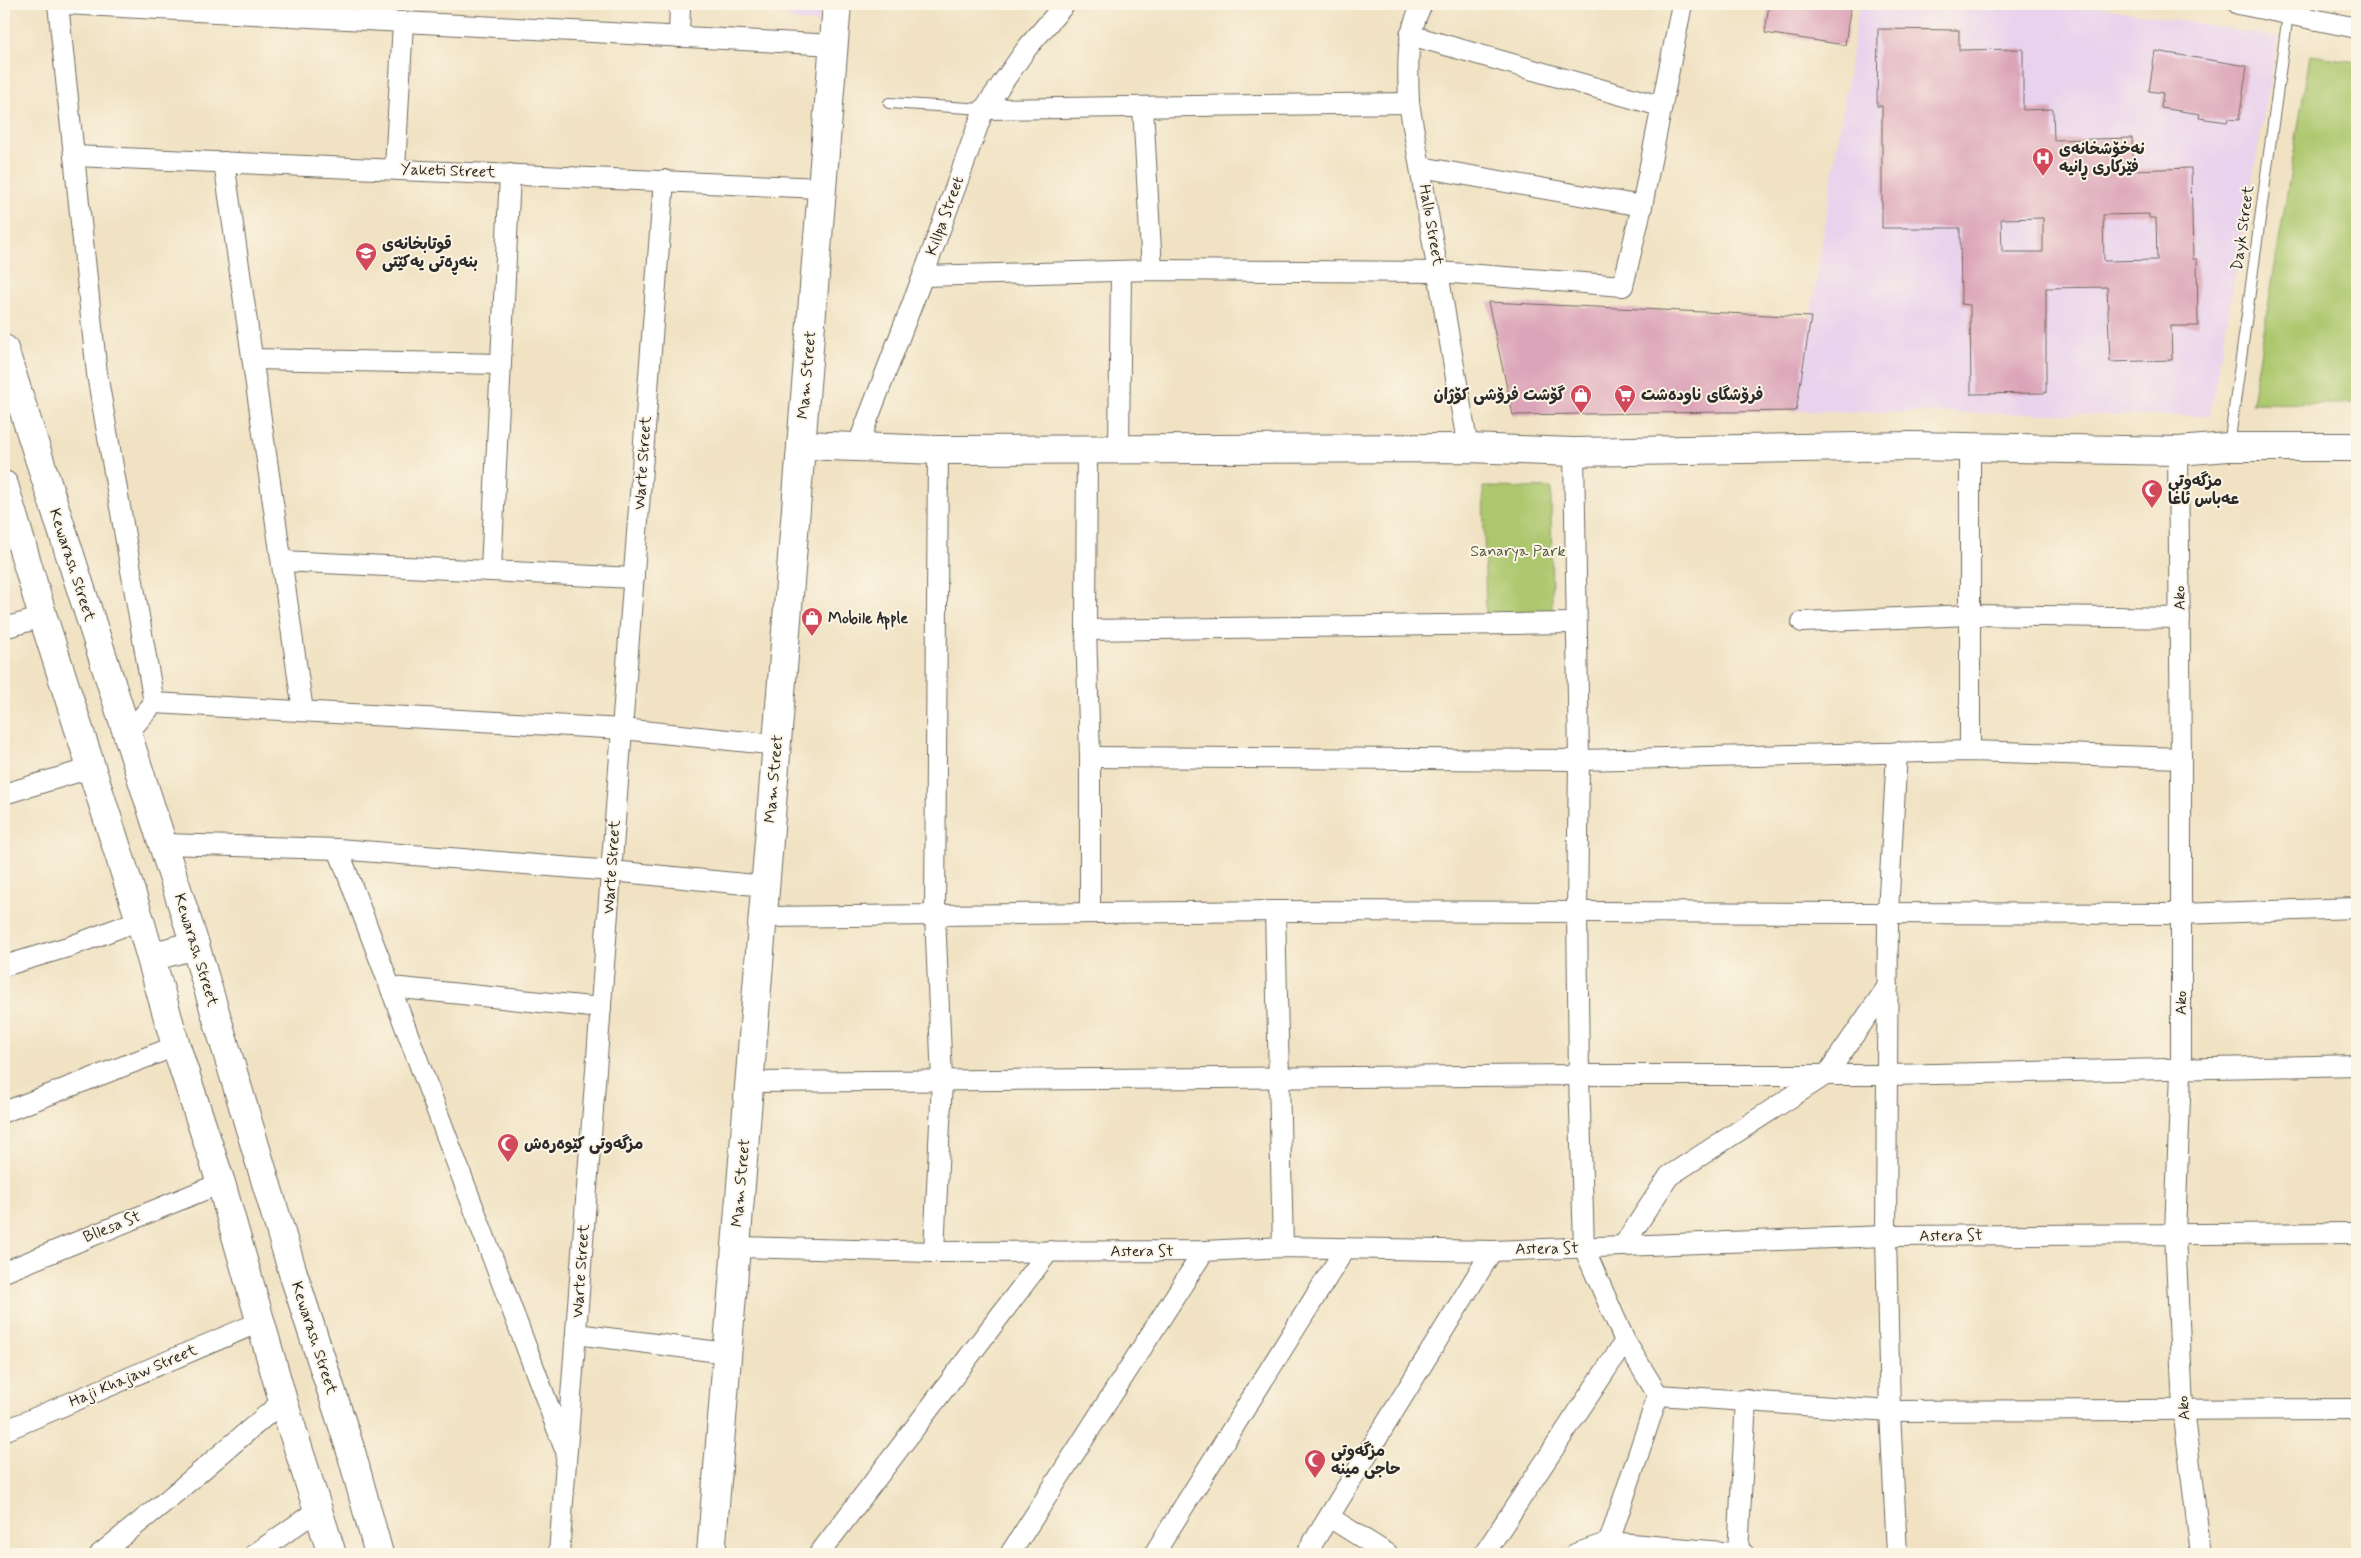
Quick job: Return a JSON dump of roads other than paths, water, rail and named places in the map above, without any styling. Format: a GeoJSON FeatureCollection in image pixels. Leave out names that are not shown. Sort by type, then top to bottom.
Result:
{"type":"FeatureCollection","features":[{"type":"Feature","properties":{"kind":"street"},"geometry":{"type":"LineString","coordinates":[[58,4],[98,374],[154,703]]}},
{"type":"Feature","properties":{"kind":"street"},"geometry":{"type":"LineString","coordinates":[[65,4],[218,8],[402,22],[834,44]]}},
{"type":"Feature","properties":{"kind":"street"},"geometry":{"type":"LineString","coordinates":[[678,37],[680,4]]}},
{"type":"Feature","properties":{"kind":"street","name":"Mam Street"},"geometry":{"type":"LineString","coordinates":[[711,1554],[837,4]]}},
{"type":"Feature","properties":{"kind":"street","name":"Killpa Street"},"geometry":{"type":"LineString","coordinates":[[857,447],[923,276],[984,109],[1027,48],[1065,4]]}},
{"type":"Feature","properties":{"kind":"street","name":"Hallo Street"},"geometry":{"type":"LineString","coordinates":[[1422,4],[1412,23],[1410,35],[1407,59],[1409,103],[1468,448]]}},
{"type":"Feature","properties":{"kind":"street"},"geometry":{"type":"LineString","coordinates":[[923,276],[1152,270],[1439,272],[1623,286],[1642,206],[1660,106],[1682,4]]}},
{"type":"Feature","properties":{"kind":"street"},"geometry":{"type":"LineString","coordinates":[[2238,4],[2357,28]]}},
{"type":"Feature","properties":{"kind":"street"},"geometry":{"type":"LineString","coordinates":[[395,169],[402,22]]}},
{"type":"Feature","properties":{"kind":"street"},"geometry":{"type":"LineString","coordinates":[[1410,35],[1660,106]]}},
{"type":"Feature","properties":{"kind":"street"},"geometry":{"type":"LineString","coordinates":[[984,109],[1409,103]]}},
{"type":"Feature","properties":{"kind":"street"},"geometry":{"type":"LineString","coordinates":[[1143,107],[1152,270]]}},
{"type":"Feature","properties":{"kind":"street","name":"Yaketi Street"},"geometry":{"type":"LineString","coordinates":[[74,156],[822,188]]}},
{"type":"Feature","properties":{"kind":"street"},"geometry":{"type":"LineString","coordinates":[[224,162],[303,711]]}},
{"type":"Feature","properties":{"kind":"street"},"geometry":{"type":"LineString","coordinates":[[1421,166],[1642,206]]}},
{"type":"Feature","properties":{"kind":"street"},"geometry":{"type":"LineString","coordinates":[[491,570],[510,174]]}},
{"type":"Feature","properties":{"kind":"street","name":"Warte Street"},"geometry":{"type":"LineString","coordinates":[[559,1554],[664,180]]}},
{"type":"Feature","properties":{"kind":"street"},"geometry":{"type":"LineString","coordinates":[[1119,448],[1121,271]]}},
{"type":"Feature","properties":{"kind":"street","name":"Kewarash Street"},"geometry":{"type":"LineString","coordinates":[[4,349],[126,735],[195,945],[293,1273],[350,1448],[379,1554]]}},
{"type":"Feature","properties":{"kind":"street"},"geometry":{"type":"LineString","coordinates":[[253,359],[501,364]]}},
{"type":"Feature","properties":{"kind":"street"},"geometry":{"type":"LineString","coordinates":[[2302,447],[2357,433]]}},
{"type":"Feature","properties":{"kind":"street"},"geometry":{"type":"LineString","coordinates":[[801,445],[938,450],[1468,448],[1574,452],[1970,447],[2178,451],[2228,447],[2357,447]]}},
{"type":"Feature","properties":{"kind":"street"},"geometry":{"type":"LineString","coordinates":[[1970,447],[1970,751]]}},
{"type":"Feature","properties":{"kind":"street"},"geometry":{"type":"LineString","coordinates":[[1087,448],[1086,630],[1090,757],[1090,912]]}},
{"type":"Feature","properties":{"kind":"street"},"geometry":{"type":"LineString","coordinates":[[934,1252],[942,1080],[934,914],[938,450]]}},
{"type":"Feature","properties":{"kind":"street","name":"Ako"},"geometry":{"type":"LineString","coordinates":[[2178,451],[2181,758],[2181,1070],[2175,1234],[2183,1409],[2201,1554]]}},
{"type":"Feature","properties":{"kind":"street"},"geometry":{"type":"LineString","coordinates":[[1574,452],[1579,760],[1577,911],[1579,1075],[1584,1248],[1625,1341],[1658,1395],[1607,1548]]}},
{"type":"Feature","properties":{"kind":"street"},"geometry":{"type":"LineString","coordinates":[[4,485],[43,617],[140,920],[176,1046],[221,1183],[262,1321],[283,1401],[332,1554]]}},
{"type":"Feature","properties":{"kind":"street"},"geometry":{"type":"LineString","coordinates":[[282,561],[634,578]]}},
{"type":"Feature","properties":{"kind":"street"},"geometry":{"type":"LineString","coordinates":[[1802,622],[1970,615],[2180,618]]}},
{"type":"Feature","properties":{"kind":"street"},"geometry":{"type":"LineString","coordinates":[[4,628],[43,617]]}},
{"type":"Feature","properties":{"kind":"street"},"geometry":{"type":"LineString","coordinates":[[1086,630],[1576,623]]}},
{"type":"Feature","properties":{"kind":"street"},"geometry":{"type":"LineString","coordinates":[[154,703],[623,729],[777,745]]}},
{"type":"Feature","properties":{"kind":"street"},"geometry":{"type":"LineString","coordinates":[[126,735],[154,703]]}},
{"type":"Feature","properties":{"kind":"street"},"geometry":{"type":"LineString","coordinates":[[1090,757],[1579,760],[1970,751],[2181,758]]}},
{"type":"Feature","properties":{"kind":"street"},"geometry":{"type":"LineString","coordinates":[[1897,752],[1888,913],[1886,1236],[1890,1411],[1897,1554]]}},
{"type":"Feature","properties":{"kind":"street"},"geometry":{"type":"LineString","coordinates":[[4,794],[91,768]]}},
{"type":"Feature","properties":{"kind":"street"},"geometry":{"type":"LineString","coordinates":[[108,819],[150,806]]}},
{"type":"Feature","properties":{"kind":"street"},"geometry":{"type":"LineString","coordinates":[[162,844],[338,849],[612,871],[765,886]]}},
{"type":"Feature","properties":{"kind":"street"},"geometry":{"type":"LineString","coordinates":[[338,849],[566,1453]]}},
{"type":"Feature","properties":{"kind":"street"},"geometry":{"type":"LineString","coordinates":[[763,917],[1275,911],[2180,914],[2357,908]]}},
{"type":"Feature","properties":{"kind":"street"},"geometry":{"type":"LineString","coordinates":[[1275,911],[1283,1247]]}},
{"type":"Feature","properties":{"kind":"street"},"geometry":{"type":"LineString","coordinates":[[4,966],[71,946],[140,920]]}},
{"type":"Feature","properties":{"kind":"street"},"geometry":{"type":"LineString","coordinates":[[151,957],[195,945]]}},
{"type":"Feature","properties":{"kind":"street"},"geometry":{"type":"LineString","coordinates":[[1623,1246],[1669,1176],[1827,1074],[1888,986]]}},
{"type":"Feature","properties":{"kind":"street"},"geometry":{"type":"LineString","coordinates":[[390,987],[601,1008]]}},
{"type":"Feature","properties":{"kind":"street"},"geometry":{"type":"LineString","coordinates":[[4,1112],[176,1046]]}},
{"type":"Feature","properties":{"kind":"street"},"geometry":{"type":"LineString","coordinates":[[750,1082],[1579,1075],[1888,1075],[2357,1065]]}},
{"type":"Feature","properties":{"kind":"street","name":"Bllesa St"},"geometry":{"type":"LineString","coordinates":[[4,1272],[221,1183]]}},
{"type":"Feature","properties":{"kind":"street","name":"Astera St"},"geometry":{"type":"LineString","coordinates":[[736,1247],[934,1252],[1204,1251],[1283,1247],[1492,1250],[1886,1236],[2357,1233]]}},
{"type":"Feature","properties":{"kind":"street"},"geometry":{"type":"LineString","coordinates":[[1154,1554],[1344,1249]]}},
{"type":"Feature","properties":{"kind":"street"},"geometry":{"type":"LineString","coordinates":[[1306,1554],[1492,1250]]}},
{"type":"Feature","properties":{"kind":"street"},"geometry":{"type":"LineString","coordinates":[[819,1554],[1049,1251]]}},
{"type":"Feature","properties":{"kind":"street"},"geometry":{"type":"LineString","coordinates":[[1010,1554],[1204,1251]]}},
{"type":"Feature","properties":{"kind":"street","name":"‌Haji Khajaw Street"},"geometry":{"type":"LineString","coordinates":[[4,1431],[262,1321]]}},
{"type":"Feature","properties":{"kind":"street"},"geometry":{"type":"LineString","coordinates":[[576,1334],[728,1353]]}},
{"type":"Feature","properties":{"kind":"street"},"geometry":{"type":"LineString","coordinates":[[1484,1554],[1625,1341]]}},
{"type":"Feature","properties":{"kind":"street"},"geometry":{"type":"LineString","coordinates":[[1658,1395],[1746,1399],[1890,1411],[2357,1409]]}},
{"type":"Feature","properties":{"kind":"street"},"geometry":{"type":"LineString","coordinates":[[1738,1554],[1746,1399]]}},
{"type":"Feature","properties":{"kind":"street"},"geometry":{"type":"LineString","coordinates":[[100,1554],[159,1508],[283,1401]]}},
{"type":"Feature","properties":{"kind":"street"},"geometry":{"type":"LineString","coordinates":[[255,1554],[319,1509]]}},
{"type":"Feature","properties":{"kind":"street"},"geometry":{"type":"LineString","coordinates":[[1329,1517],[1388,1554]]}},
{"type":"Feature","properties":{"kind":"street"},"geometry":{"type":"LineString","coordinates":[[1575,1554],[1607,1548],[1744,1554]]}},
{"type":"Feature","properties":{"kind":"lane","name":"Dayk Street"},"geometry":{"type":"LineString","coordinates":[[2228,447],[2288,14]]}},
{"type":"Feature","properties":{"kind":"lane"},"geometry":{"type":"LineString","coordinates":[[889,103],[984,109]]}},
{"type":"Feature","properties":{"kind":"place","name":"نەخۆشخانەی فێرکاری ڕانیە"},"geometry":{"type":"Point","coordinates":[2043,177]}},
{"type":"Feature","properties":{"kind":"place","name":"قوتابخانەی بنەڕەتی یەکێتی"},"geometry":{"type":"Point","coordinates":[366,272]}},
{"type":"Feature","properties":{"kind":"place","name":"گۆشت فرۆشی کۆژان"},"geometry":{"type":"Point","coordinates":[1581,414]}},
{"type":"Feature","properties":{"kind":"place","name":"فرۆشگای ناوده‌شت"},"geometry":{"type":"Point","coordinates":[1625,414]}},
{"type":"Feature","properties":{"kind":"place","name":"مزگەوتی عەباس ئاغا"},"geometry":{"type":"Point","coordinates":[2152,509]}},
{"type":"Feature","properties":{"kind":"place","name":"Mobile Apple"},"geometry":{"type":"Point","coordinates":[812,637]}},
{"type":"Feature","properties":{"kind":"place","name":"مزگەوتی کێوەرەش"},"geometry":{"type":"Point","coordinates":[508,1163]}},
{"type":"Feature","properties":{"kind":"place","name":"مزگەوتی حاجی مینە"},"geometry":{"type":"Point","coordinates":[1315,1479]}},
{"type":"Feature","properties":{"kind":"park label","name":"Sanarya Park"},"geometry":{"type":"Point","coordinates":[1518,551]}}]}
